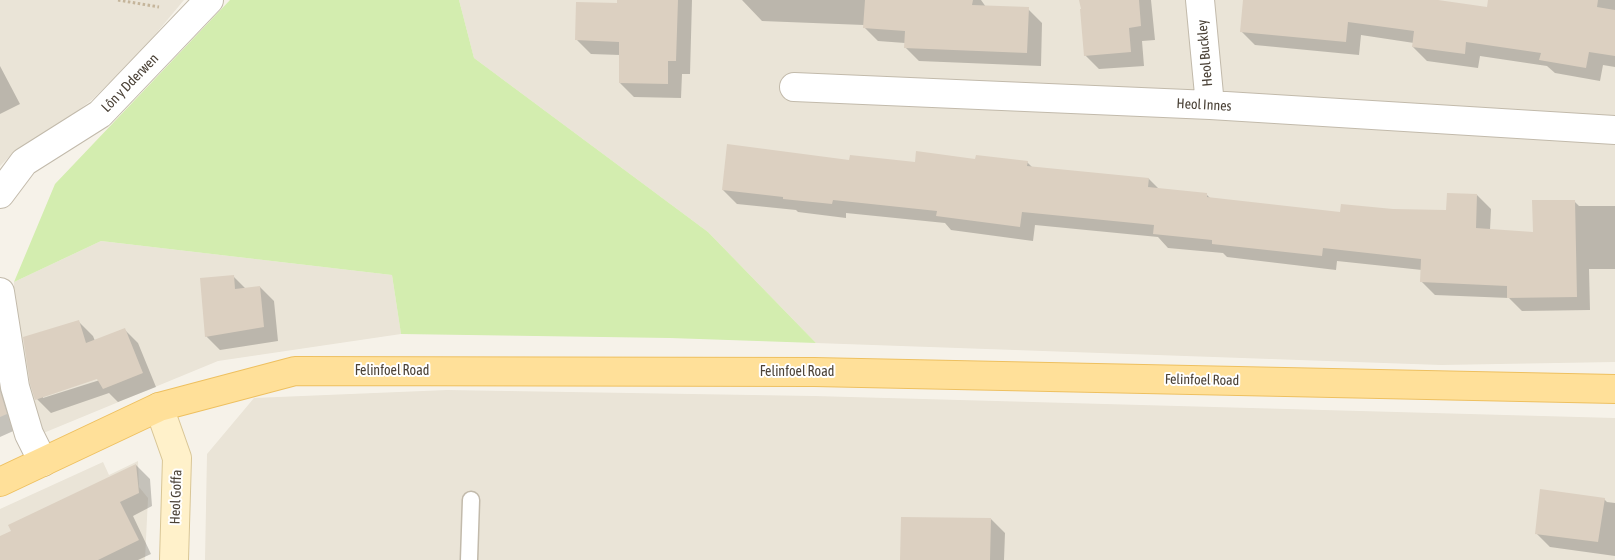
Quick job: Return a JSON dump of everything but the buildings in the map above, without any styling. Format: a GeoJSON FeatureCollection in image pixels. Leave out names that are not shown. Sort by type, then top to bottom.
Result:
{"type":"FeatureCollection","features":[{"type":"Feature","properties":{"kind":"main road","name":"Felinfoel Road"},"geometry":{"type":"LineString","coordinates":[[0,482],[159,407],[295,371],[814,372],[1615,389]]}},
{"type":"Feature","properties":{"kind":"street","name":"Lôn y Dderwen"},"geometry":{"type":"LineString","coordinates":[[0,194],[24,162],[100,114],[209,0]]}},
{"type":"Feature","properties":{"kind":"street","name":"Heol Buckley"},"geometry":{"type":"LineString","coordinates":[[1200,0],[1210,105]]}},
{"type":"Feature","properties":{"kind":"street","name":"Heol Innes"},"geometry":{"type":"LineString","coordinates":[[794,87],[1210,105],[1615,130]]}},
{"type":"Feature","properties":{"kind":"street"},"geometry":{"type":"LineString","coordinates":[[0,292],[14,387],[30,434],[43,462]]}},
{"type":"Feature","properties":{"kind":"street","name":"Heol Goffa"},"geometry":{"type":"LineString","coordinates":[[159,407],[177,458],[174,560]]}},
{"type":"Feature","properties":{"kind":"lane"},"geometry":{"type":"LineString","coordinates":[[469,560],[471,500]]}},
{"type":"Feature","properties":{"kind":"shaded area"},"geometry":{"type":"Polygon","coordinates":[[[0,0],[184,0],[138,55],[93,99],[63,122],[14,152],[0,166],[0,0]]]}},
{"type":"Feature","properties":{"kind":"shaded area"},"geometry":{"type":"Polygon","coordinates":[[[459,0],[1615,0],[1615,362],[1441,365],[816,343],[708,232],[474,58],[459,0]]]}},
{"type":"Feature","properties":{"kind":"shaded area"},"geometry":{"type":"Polygon","coordinates":[[[101,241],[392,275],[401,334],[218,361],[41,434],[14,334],[14,282],[101,241]]]}},
{"type":"Feature","properties":{"kind":"shaded area"},"geometry":{"type":"Polygon","coordinates":[[[447,390],[814,396],[1615,418],[1615,560],[205,560],[207,454],[254,398],[447,390]]]}},
{"type":"Feature","properties":{"kind":"shaded area"},"geometry":{"type":"Polygon","coordinates":[[[138,461],[139,487],[148,498],[145,560],[0,560],[0,509],[103,462],[109,475],[138,461]]]}},
{"type":"Feature","properties":{"kind":"green space"},"geometry":{"type":"Polygon","coordinates":[[[230,0],[459,0],[474,58],[708,232],[816,343],[670,338],[401,334],[392,275],[101,241],[14,282],[55,184],[230,0]]]}}]}
